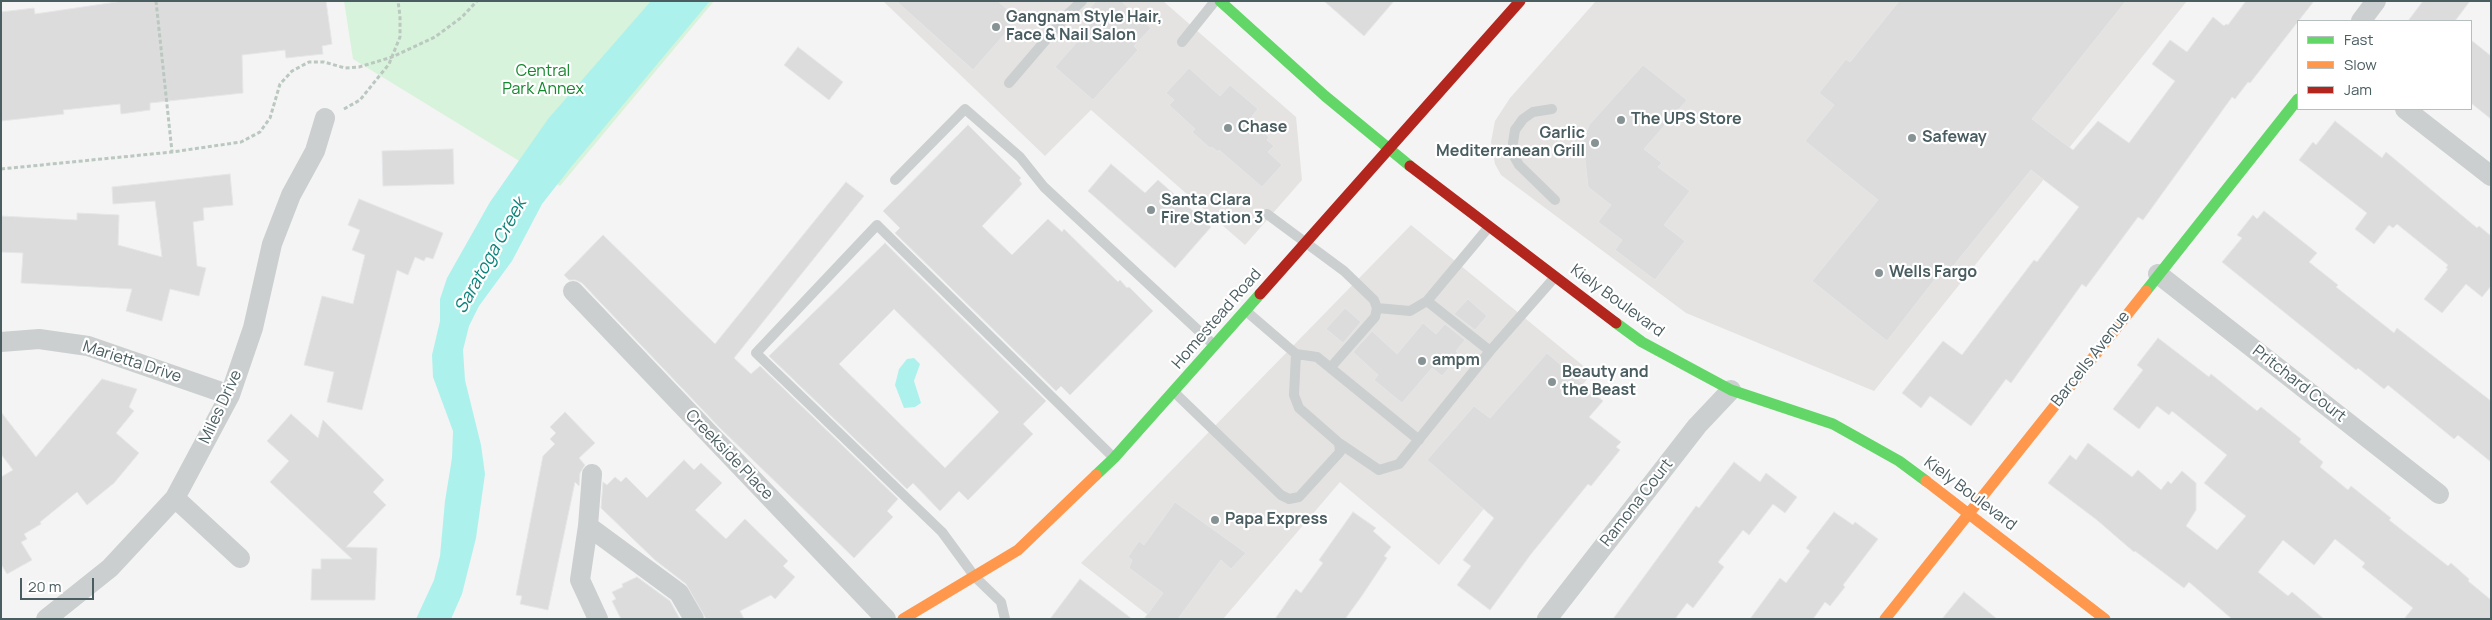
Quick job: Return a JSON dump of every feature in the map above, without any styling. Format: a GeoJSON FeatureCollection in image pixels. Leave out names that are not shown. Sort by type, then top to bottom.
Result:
{"type":"FeatureCollection","features":[{"type":"Feature","properties":{"kind":"main road","name":"Kiely Boulevard"},"geometry":{"type":"LineString","coordinates":[[1220,1],[1388,149],[1444,194],[1642,342],[1731,390],[1833,424],[1899,461],[2105,619]]}},
{"type":"Feature","properties":{"kind":"main road","name":"Homestead Road"},"geometry":{"type":"LineString","coordinates":[[903,619],[1018,550],[1114,458],[1520,1]]}},
{"type":"Feature","properties":{"kind":"main road","name":"Barcells Avenue"},"geometry":{"type":"LineString","coordinates":[[1885,619],[2297,100]]}},
{"type":"Feature","properties":{"kind":"street"},"geometry":{"type":"LineString","coordinates":[[2362,20],[2376,1]]}},
{"type":"Feature","properties":{"kind":"street"},"geometry":{"type":"LineString","coordinates":[[2406,110],[2491,176]]}},
{"type":"Feature","properties":{"kind":"street","name":"Miles Drive"},"geometry":{"type":"LineString","coordinates":[[46,619],[110,568],[175,498],[230,395],[254,328],[272,244],[291,195],[315,151],[325,118]]}},
{"type":"Feature","properties":{"kind":"street","name":"Pritchard Court"},"geometry":{"type":"LineString","coordinates":[[2158,274],[2440,494]]}},
{"type":"Feature","properties":{"kind":"street","name":"Creekside Place"},"geometry":{"type":"LineString","coordinates":[[572,291],[886,619]]}},
{"type":"Feature","properties":{"kind":"street","name":"Marietta Drive"},"geometry":{"type":"LineString","coordinates":[[1,342],[39,339],[88,346],[230,395]]}},
{"type":"Feature","properties":{"kind":"street","name":"Ramona Court"},"geometry":{"type":"LineString","coordinates":[[1547,619],[1697,426],[1731,390]]}},
{"type":"Feature","properties":{"kind":"street"},"geometry":{"type":"LineString","coordinates":[[592,474],[588,526],[580,580],[598,619]]}},
{"type":"Feature","properties":{"kind":"street"},"geometry":{"type":"LineString","coordinates":[[175,498],[240,558]]}},
{"type":"Feature","properties":{"kind":"street"},"geometry":{"type":"LineString","coordinates":[[588,526],[679,593],[694,619]]}},
{"type":"Feature","properties":{"kind":"lane"},"geometry":{"type":"LineString","coordinates":[[1009,83],[1069,13],[1082,1]]}},
{"type":"Feature","properties":{"kind":"lane"},"geometry":{"type":"LineString","coordinates":[[1182,42],[1215,1]]}},
{"type":"Feature","properties":{"kind":"lane"},"geometry":{"type":"LineString","coordinates":[[1552,108],[1533,112],[1523,119],[1515,130],[1513,142],[1514,156],[1519,165],[1555,200]]}},
{"type":"Feature","properties":{"kind":"lane"},"geometry":{"type":"LineString","coordinates":[[895,180],[965,110],[1020,157],[1044,187],[1215,346]]}},
{"type":"Feature","properties":{"kind":"lane"},"geometry":{"type":"LineString","coordinates":[[1267,214],[1344,271],[1374,300],[1376,308],[1375,317],[1331,367]]}},
{"type":"Feature","properties":{"kind":"lane"},"geometry":{"type":"LineString","coordinates":[[1005,619],[1001,602],[975,577],[942,532],[756,353],[877,226],[1114,458]]}},
{"type":"Feature","properties":{"kind":"lane"},"geometry":{"type":"LineString","coordinates":[[1376,308],[1410,311],[1427,301],[1489,227]]}},
{"type":"Feature","properties":{"kind":"lane"},"geometry":{"type":"LineString","coordinates":[[1296,354],[1294,395],[1299,408],[1339,444],[1379,470],[1399,464],[1490,351],[1556,277]]}},
{"type":"Feature","properties":{"kind":"lane"},"geometry":{"type":"LineString","coordinates":[[1427,301],[1490,351]]}},
{"type":"Feature","properties":{"kind":"lane"},"geometry":{"type":"LineString","coordinates":[[1246,310],[1296,354],[1317,357],[1331,367],[1419,440]]}},
{"type":"Feature","properties":{"kind":"lane"},"geometry":{"type":"LineString","coordinates":[[1174,392],[1281,495],[1289,499],[1299,497],[1340,452],[1339,444]]}},
{"type":"Feature","properties":{"kind":"path"},"geometry":{"type":"LineString","coordinates":[[156,1],[172,152]]}},
{"type":"Feature","properties":{"kind":"path"},"geometry":{"type":"LineString","coordinates":[[325,118],[360,100],[389,64],[400,36],[398,1]]}},
{"type":"Feature","properties":{"kind":"path"},"geometry":{"type":"LineString","coordinates":[[1,169],[172,152],[241,142],[260,132],[270,118],[280,84],[292,71],[309,62],[324,62],[345,68],[359,67],[392,57],[435,36],[462,17],[477,1]]}},
{"type":"Feature","properties":{"kind":"shaded area"},"geometry":{"type":"Polygon","coordinates":[[[883,1],[1163,1],[1296,117],[1302,180],[1245,245],[1091,110],[1045,156],[883,1]]]}},
{"type":"Feature","properties":{"kind":"shaded area"},"geometry":{"type":"Polygon","coordinates":[[[1596,1],[2187,1],[1874,391],[1686,313],[1501,175],[1495,164],[1491,142],[1495,121],[1510,98],[1596,1]]]}},
{"type":"Feature","properties":{"kind":"shaded area"},"geometry":{"type":"Polygon","coordinates":[[[1411,225],[1592,373],[1439,565],[1340,482],[1223,619],[1153,619],[1081,563],[1411,225]]]}},
{"type":"Feature","properties":{"kind":"green space","name":"Central Park Annex"},"geometry":{"type":"Polygon","coordinates":[[[344,1],[714,1],[560,186],[353,59],[344,1]]]}},
{"type":"Feature","properties":{"kind":"water","name":"Saratoga Creek"},"geometry":{"type":"Polygon","coordinates":[[[651,1],[710,1],[542,204],[512,261],[479,306],[469,326],[463,350],[465,380],[481,445],[485,474],[476,538],[462,594],[451,619],[416,619],[434,580],[440,556],[445,501],[452,458],[453,431],[433,377],[432,355],[440,321],[440,299],[447,278],[490,202],[548,119],[651,1]]]}},
{"type":"Feature","properties":{"kind":"water"},"geometry":{"type":"Polygon","coordinates":[[[914,358],[920,364],[914,381],[921,403],[915,407],[904,408],[895,385],[899,369],[907,359],[914,358]]]}},
{"type":"Feature","properties":{"kind":"building"},"geometry":{"type":"Polygon","coordinates":[[[123,1],[326,1],[332,44],[322,46],[323,54],[286,58],[285,50],[242,55],[243,93],[150,103],[150,110],[121,114],[120,104],[63,110],[64,114],[1,121],[1,12],[34,8],[35,14],[123,1]]]}},
{"type":"Feature","properties":{"kind":"building"},"geometry":{"type":"Polygon","coordinates":[[[896,1],[998,1],[1018,19],[973,70],[896,1]]]}},
{"type":"Feature","properties":{"kind":"building"},"geometry":{"type":"Polygon","coordinates":[[[1096,1],[1121,1],[1151,28],[1134,46],[1138,50],[1093,100],[1055,67],[1090,27],[1081,18],[1096,1]]]}},
{"type":"Feature","properties":{"kind":"building"},"geometry":{"type":"Polygon","coordinates":[[[1324,1],[1394,1],[1364,36],[1324,1]]]}},
{"type":"Feature","properties":{"kind":"building"},"geometry":{"type":"Polygon","coordinates":[[[1899,1],[2126,1],[2032,119],[2073,150],[2098,121],[2129,143],[2175,81],[2152,64],[2170,40],[2187,52],[2213,17],[2224,26],[2228,25],[2246,1],[2314,1],[2299,20],[2297,20],[2297,23],[2250,83],[2248,82],[2235,99],[2232,97],[2143,220],[2138,217],[2086,287],[2082,284],[2011,383],[2006,379],[1971,426],[1930,396],[1921,408],[1902,393],[1943,341],[1962,355],[2034,260],[2037,262],[2079,207],[2031,170],[1950,270],[1946,265],[1887,341],[1812,281],[1878,200],[1805,141],[1834,105],[1819,93],[1846,59],[1850,62],[1899,1]]]}},
{"type":"Feature","properties":{"kind":"building"},"geometry":{"type":"Polygon","coordinates":[[[2423,1],[2470,1],[2456,20],[2409,20],[2423,1]]]}},
{"type":"Feature","properties":{"kind":"building"},"geometry":{"type":"Polygon","coordinates":[[[2472,41],[2491,56],[2491,119],[2472,104],[2472,41]]]}},
{"type":"Feature","properties":{"kind":"building"},"geometry":{"type":"Polygon","coordinates":[[[798,47],[843,82],[829,100],[784,65],[798,47]]]}},
{"type":"Feature","properties":{"kind":"building"},"geometry":{"type":"Polygon","coordinates":[[[1643,65],[1687,100],[1644,149],[1662,163],[1658,167],[1690,191],[1664,225],[1685,241],[1655,280],[1615,250],[1622,240],[1598,222],[1611,205],[1588,187],[1583,141],[1589,125],[1643,65]]]}},
{"type":"Feature","properties":{"kind":"building","name":"Chase"},"geometry":{"type":"Polygon","coordinates":[[[1189,68],[1220,96],[1230,85],[1258,109],[1252,116],[1264,126],[1261,130],[1269,137],[1267,140],[1274,146],[1268,152],[1282,165],[1262,187],[1219,150],[1218,152],[1212,147],[1210,148],[1192,132],[1195,129],[1169,105],[1174,100],[1166,93],[1189,68]]]}},
{"type":"Feature","properties":{"kind":"building"},"geometry":{"type":"Polygon","coordinates":[[[2335,121],[2382,158],[2386,152],[2477,228],[2479,226],[2491,236],[2491,286],[2482,297],[2466,284],[2442,313],[2424,299],[2448,269],[2446,268],[2448,265],[2397,224],[2393,228],[2389,225],[2374,244],[2355,229],[2367,213],[2299,160],[2313,142],[2316,145],[2335,121]]]}},
{"type":"Feature","properties":{"kind":"building"},"geometry":{"type":"Polygon","coordinates":[[[968,125],[1021,178],[1019,180],[1022,184],[982,226],[1012,255],[1048,219],[1062,232],[1064,229],[1118,282],[1120,280],[1127,288],[1129,287],[1153,311],[1070,395],[1061,386],[1056,391],[895,233],[900,228],[883,211],[968,125]]]}},
{"type":"Feature","properties":{"kind":"building"},"geometry":{"type":"Polygon","coordinates":[[[453,149],[454,184],[383,186],[382,151],[453,149]]]}},
{"type":"Feature","properties":{"kind":"building","name":"Santa Clara Fire Station 3"},"geometry":{"type":"Polygon","coordinates":[[[1111,164],[1145,193],[1158,180],[1211,227],[1175,268],[1088,191],[1111,164]]]}},
{"type":"Feature","properties":{"kind":"building"},"geometry":{"type":"Polygon","coordinates":[[[230,174],[233,205],[203,208],[204,220],[193,222],[197,266],[206,268],[199,296],[170,289],[162,321],[126,311],[132,289],[21,283],[23,253],[1,252],[1,216],[77,220],[77,213],[119,215],[118,245],[162,257],[155,201],[113,204],[112,187],[230,174]]]}},
{"type":"Feature","properties":{"kind":"building"},"geometry":{"type":"Polygon","coordinates":[[[846,182],[864,196],[734,358],[751,374],[760,366],[898,499],[887,511],[893,517],[854,558],[719,427],[582,283],[576,280],[569,280],[564,275],[603,235],[715,344],[846,182]]]}},
{"type":"Feature","properties":{"kind":"building"},"geometry":{"type":"Polygon","coordinates":[[[359,199],[443,233],[433,259],[426,257],[424,261],[415,257],[408,275],[397,270],[362,410],[327,402],[334,372],[304,365],[322,296],[353,304],[365,255],[352,250],[360,230],[348,225],[359,199]]]}},
{"type":"Feature","properties":{"kind":"building"},"geometry":{"type":"Polygon","coordinates":[[[2264,211],[2317,253],[2309,262],[2338,285],[2336,287],[2394,333],[2397,328],[2491,401],[2491,462],[2458,435],[2454,439],[2388,385],[2384,389],[2358,368],[2356,370],[2222,262],[2242,238],[2237,235],[2253,215],[2257,219],[2264,211]]]}},
{"type":"Feature","properties":{"kind":"building"},"geometry":{"type":"Polygon","coordinates":[[[885,243],[1046,401],[1023,424],[1033,434],[968,500],[959,491],[940,511],[913,483],[907,489],[769,356],[885,243]],[[894,309],[839,364],[945,468],[999,412],[894,309]]]}},
{"type":"Feature","properties":{"kind":"building"},"geometry":{"type":"Polygon","coordinates":[[[1468,299],[1487,316],[1475,330],[1454,314],[1468,299]]]}},
{"type":"Feature","properties":{"kind":"building"},"geometry":{"type":"Polygon","coordinates":[[[1345,308],[1361,322],[1343,343],[1326,329],[1345,308]]]}},
{"type":"Feature","properties":{"kind":"building","name":"ampm"},"geometry":{"type":"Polygon","coordinates":[[[1423,323],[1436,334],[1445,324],[1465,340],[1456,351],[1460,355],[1442,376],[1432,368],[1402,403],[1374,380],[1378,375],[1353,352],[1372,331],[1397,354],[1423,323]]]}},
{"type":"Feature","properties":{"kind":"building"},"geometry":{"type":"Polygon","coordinates":[[[2158,338],[2209,377],[2211,374],[2257,411],[2261,407],[2301,439],[2299,442],[2323,462],[2320,467],[2348,490],[2351,486],[2391,518],[2389,520],[2448,566],[2451,563],[2469,579],[2468,581],[2491,600],[2491,619],[2404,619],[2413,608],[2362,567],[2365,563],[2335,539],[2314,565],[2283,540],[2258,572],[2288,596],[2292,592],[2324,619],[2232,619],[2189,582],[2184,588],[2134,552],[2097,520],[2048,483],[2070,455],[2076,460],[2088,443],[2132,477],[2138,470],[2161,490],[2168,481],[2171,484],[2182,471],[2196,483],[2196,510],[2186,526],[2217,550],[2246,516],[2204,483],[2227,455],[2172,411],[2169,415],[2157,406],[2139,429],[2113,409],[2143,370],[2137,365],[2158,338]]]}},
{"type":"Feature","properties":{"kind":"building"},"geometry":{"type":"Polygon","coordinates":[[[1547,353],[1603,401],[1589,417],[1621,442],[1616,447],[1620,450],[1591,486],[1588,484],[1531,554],[1490,610],[1457,585],[1471,566],[1463,560],[1494,518],[1427,460],[1474,406],[1490,418],[1547,353]]]}},
{"type":"Feature","properties":{"kind":"building"},"geometry":{"type":"Polygon","coordinates":[[[102,379],[137,389],[129,407],[134,411],[116,433],[139,453],[114,483],[87,505],[77,492],[40,522],[41,524],[24,534],[27,539],[21,542],[32,560],[7,574],[1,564],[1,477],[13,470],[1,454],[1,412],[36,457],[102,379]]]}},
{"type":"Feature","properties":{"kind":"building"},"geometry":{"type":"Polygon","coordinates":[[[565,412],[595,443],[579,458],[585,465],[580,473],[579,486],[575,482],[548,610],[520,604],[522,596],[516,595],[543,456],[555,444],[550,439],[556,433],[550,427],[565,412]]]}},
{"type":"Feature","properties":{"kind":"building"},"geometry":{"type":"Polygon","coordinates":[[[291,414],[318,438],[323,420],[384,480],[373,492],[386,505],[346,547],[377,548],[375,600],[311,600],[312,569],[321,569],[321,559],[352,559],[270,482],[289,461],[267,441],[291,414]]]}},
{"type":"Feature","properties":{"kind":"building"},"geometry":{"type":"Polygon","coordinates":[[[684,460],[694,470],[701,463],[722,483],[695,510],[726,539],[745,519],[788,561],[783,566],[795,577],[775,599],[771,595],[740,611],[744,619],[706,619],[686,584],[655,560],[601,508],[603,482],[607,485],[615,477],[621,482],[626,477],[647,498],[684,460]]]}},
{"type":"Feature","properties":{"kind":"building"},"geometry":{"type":"Polygon","coordinates":[[[1734,462],[1760,482],[1766,473],[1797,497],[1785,513],[1773,504],[1749,535],[1743,530],[1718,562],[1724,567],[1693,608],[1687,603],[1675,619],[1613,619],[1696,506],[1699,508],[1734,462]]]}},
{"type":"Feature","properties":{"kind":"building"},"geometry":{"type":"Polygon","coordinates":[[[1175,502],[1246,553],[1231,569],[1221,560],[1178,619],[1144,619],[1163,593],[1129,568],[1132,560],[1128,557],[1139,541],[1144,545],[1175,502]]]}},
{"type":"Feature","properties":{"kind":"building"},"geometry":{"type":"Polygon","coordinates":[[[1353,512],[1376,528],[1373,531],[1391,547],[1384,556],[1387,558],[1345,619],[1275,619],[1296,589],[1301,593],[1323,563],[1319,560],[1353,512]]]}},
{"type":"Feature","properties":{"kind":"building"},"geometry":{"type":"Polygon","coordinates":[[[1834,512],[1853,525],[1855,522],[1878,539],[1843,585],[1845,587],[1830,606],[1825,602],[1813,619],[1750,619],[1780,578],[1786,583],[1810,551],[1806,548],[1834,512]]]}},
{"type":"Feature","properties":{"kind":"building"},"geometry":{"type":"Polygon","coordinates":[[[637,577],[670,601],[680,619],[621,619],[612,601],[616,599],[612,592],[623,587],[622,584],[637,577]]]}},
{"type":"Feature","properties":{"kind":"building"},"geometry":{"type":"Polygon","coordinates":[[[1080,579],[1132,619],[1050,619],[1080,579]]]}},
{"type":"Feature","properties":{"kind":"building"},"geometry":{"type":"Polygon","coordinates":[[[1964,592],[1997,619],[1942,619],[1964,592]]]}},
{"type":"Feature","properties":{"kind":"traffic: fast"},"geometry":{"type":"LineString","coordinates":[[1220,1],[1325,96],[1410,166]]}},
{"type":"Feature","properties":{"kind":"traffic: fast"},"geometry":{"type":"LineString","coordinates":[[2146,291],[2297,100]]}},
{"type":"Feature","properties":{"kind":"traffic: fast"},"geometry":{"type":"LineString","coordinates":[[1096,475],[1114,458],[1260,294]]}},
{"type":"Feature","properties":{"kind":"traffic: fast"},"geometry":{"type":"LineString","coordinates":[[1616,323],[1642,342],[1731,390],[1833,424],[1899,461],[1926,481]]}},
{"type":"Feature","properties":{"kind":"traffic: slow"},"geometry":{"type":"LineString","coordinates":[[1885,619],[2146,291]]}},
{"type":"Feature","properties":{"kind":"traffic: slow"},"geometry":{"type":"LineString","coordinates":[[903,619],[1018,550],[1096,475]]}},
{"type":"Feature","properties":{"kind":"traffic: slow"},"geometry":{"type":"LineString","coordinates":[[1926,481],[2105,619]]}},
{"type":"Feature","properties":{"kind":"traffic: jam"},"geometry":{"type":"LineString","coordinates":[[1260,294],[1520,1]]}},
{"type":"Feature","properties":{"kind":"traffic: jam"},"geometry":{"type":"LineString","coordinates":[[1410,166],[1616,323]]}},
{"type":"Feature","properties":{"kind":"place","name":"Gangnam Style Hair, Face & Nail Salon"},"geometry":{"type":"Point","coordinates":[996,27]}},
{"type":"Feature","properties":{"kind":"place","name":"The UPS Store"},"geometry":{"type":"Point","coordinates":[1621,120]}},
{"type":"Feature","properties":{"kind":"place","name":"Chase"},"geometry":{"type":"Point","coordinates":[1228,128]}},
{"type":"Feature","properties":{"kind":"place","name":"Safeway"},"geometry":{"type":"Point","coordinates":[1912,138]}},
{"type":"Feature","properties":{"kind":"place","name":"Garlic Mediterranean Grill"},"geometry":{"type":"Point","coordinates":[1595,143]}},
{"type":"Feature","properties":{"kind":"place","name":"Santa Clara Fire Station 3"},"geometry":{"type":"Point","coordinates":[1151,210]}},
{"type":"Feature","properties":{"kind":"place","name":"Wells Fargo"},"geometry":{"type":"Point","coordinates":[1879,273]}},
{"type":"Feature","properties":{"kind":"place","name":"ampm"},"geometry":{"type":"Point","coordinates":[1422,361]}},
{"type":"Feature","properties":{"kind":"place","name":"Beauty and the Beast"},"geometry":{"type":"Point","coordinates":[1552,382]}},
{"type":"Feature","properties":{"kind":"place","name":"Papa Express"},"geometry":{"type":"Point","coordinates":[1215,520]}}]}
